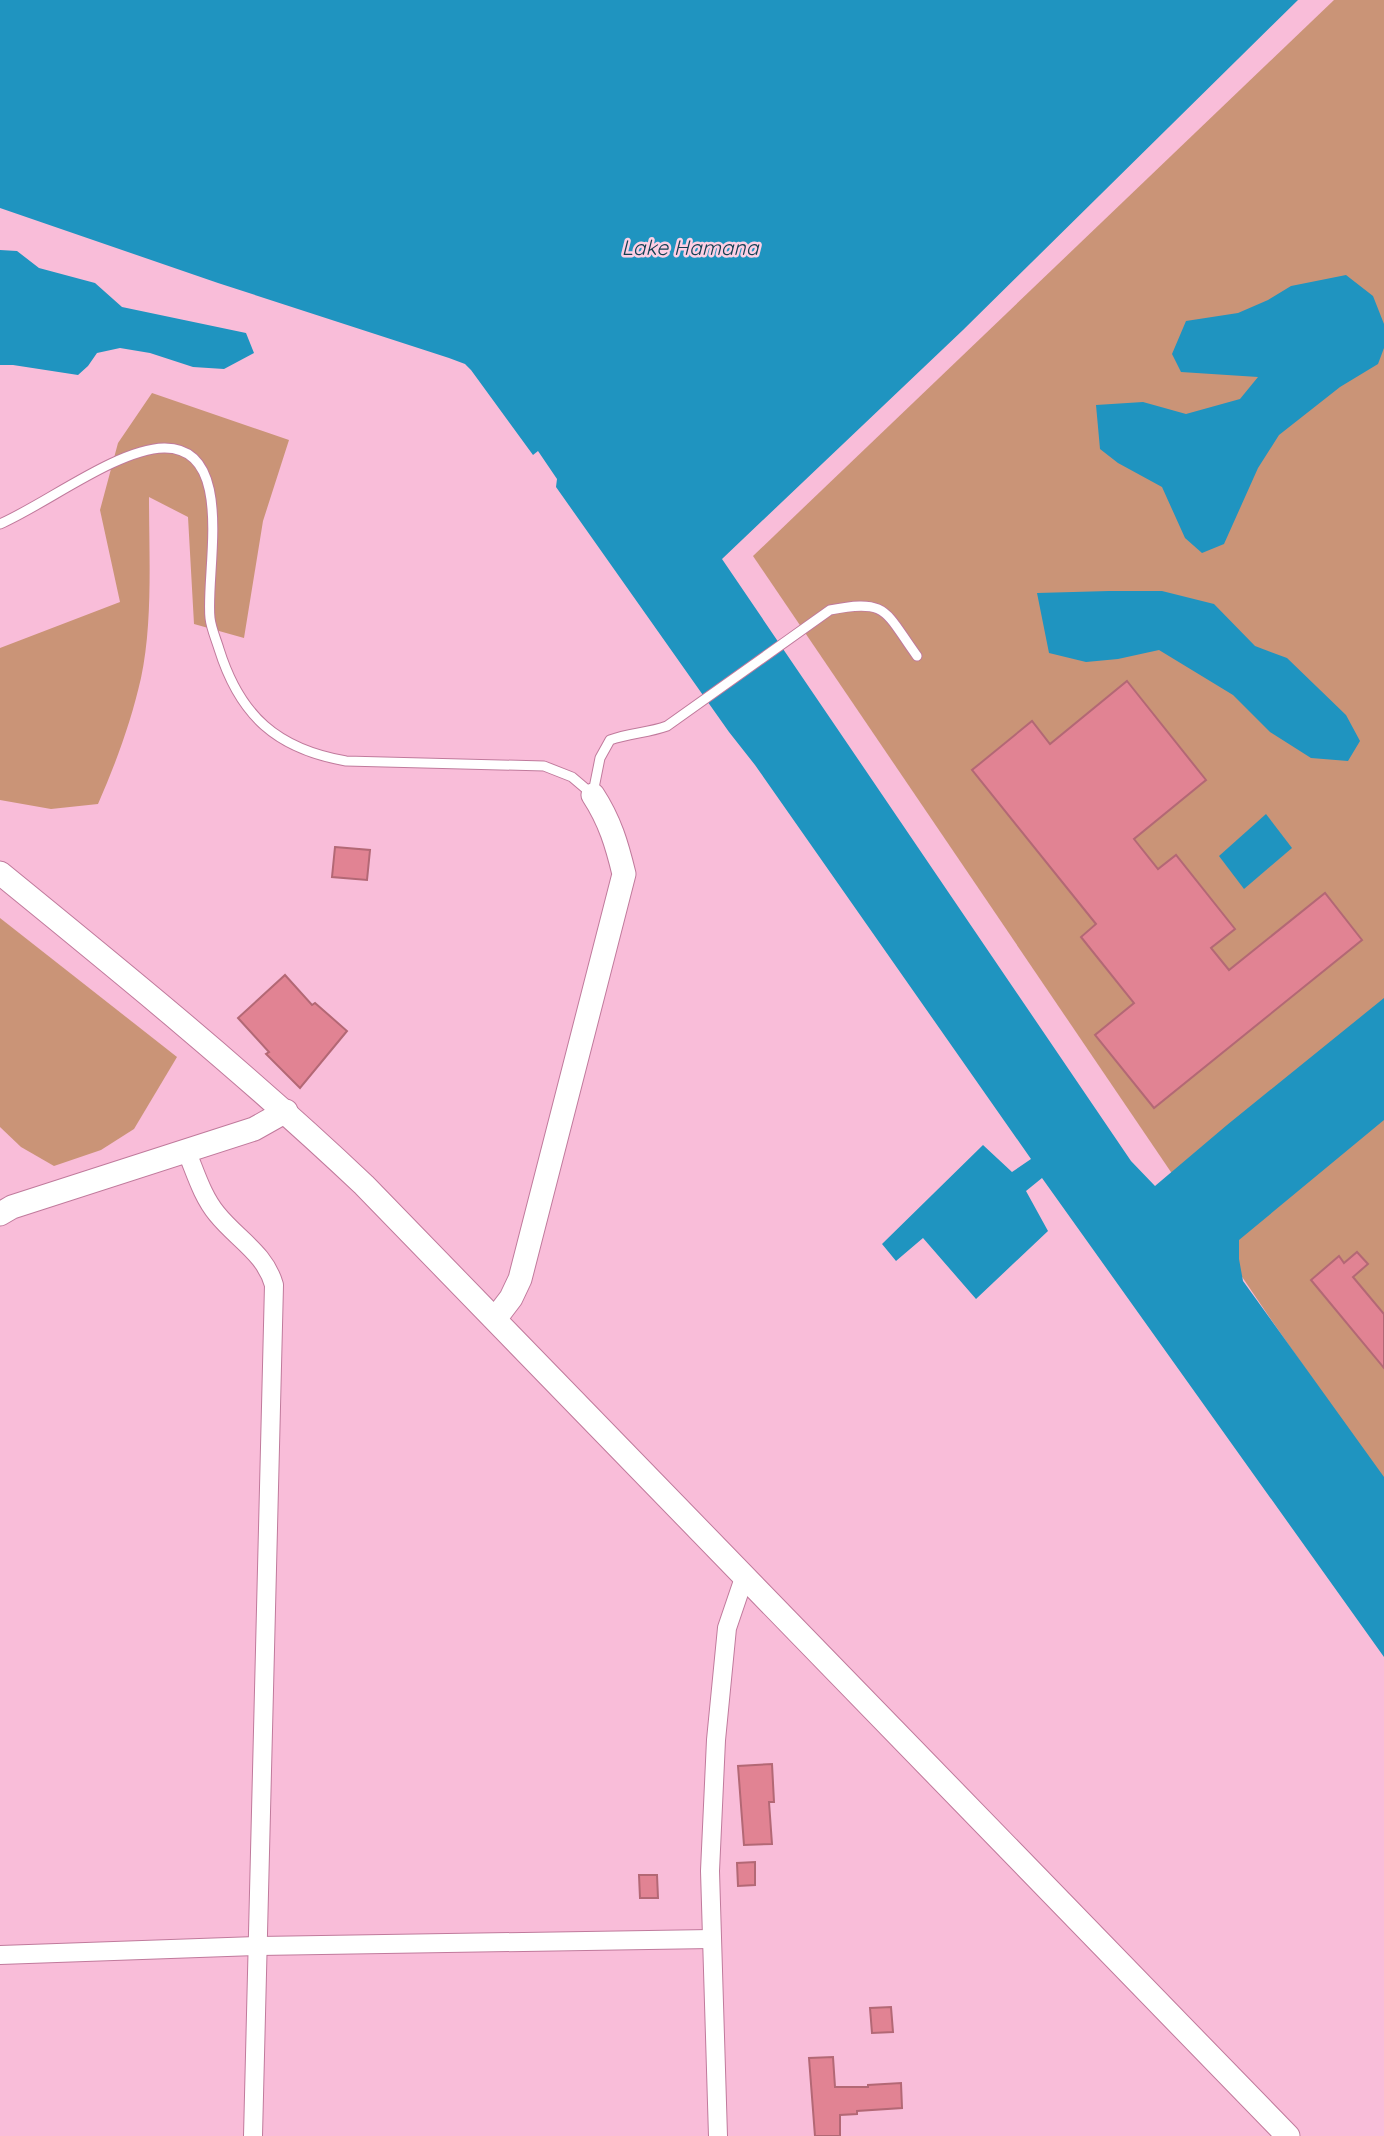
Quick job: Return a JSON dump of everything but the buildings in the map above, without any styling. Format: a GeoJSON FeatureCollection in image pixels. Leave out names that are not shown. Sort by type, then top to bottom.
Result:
{"type":"FeatureCollection","features":[{"type":"Feature","properties":{"kind":"street"},"geometry":{"type":"LineString","coordinates":[[495,1319],[512,1298],[520,1279],[624,874],[615,836],[593,795]]}},
{"type":"Feature","properties":{"kind":"street"},"geometry":{"type":"LineString","coordinates":[[0,873],[149,994],[286,1111],[364,1185],[1288,2136]]}},
{"type":"Feature","properties":{"kind":"street"},"geometry":{"type":"LineString","coordinates":[[0,1214],[12,1207],[254,1129],[286,1111]]}},
{"type":"Feature","properties":{"kind":"street"},"geometry":{"type":"LineString","coordinates":[[186,1150],[216,1213],[262,1259],[274,1285],[253,2136]]}},
{"type":"Feature","properties":{"kind":"street"},"geometry":{"type":"LineString","coordinates":[[718,2136],[709,1871],[716,1740],[727,1628],[745,1575]]}},
{"type":"Feature","properties":{"kind":"street"},"geometry":{"type":"LineString","coordinates":[[0,1955],[259,1946],[711,1939]]}},
{"type":"Feature","properties":{"kind":"lane"},"geometry":{"type":"LineString","coordinates":[[0,524],[127,457],[165,448],[194,456],[210,486],[210,619],[224,666],[234,688],[258,720],[296,748],[322,757],[346,761],[544,766],[572,777],[593,795],[600,758],[610,740],[667,726],[830,610],[869,605],[883,610],[917,656]]}},
{"type":"Feature","properties":{"kind":"shaded area"},"geometry":{"type":"Polygon","coordinates":[[[1334,0],[1384,0],[1384,1481],[1272,1321],[753,556],[1334,0]]]}},
{"type":"Feature","properties":{"kind":"shaded area"},"geometry":{"type":"Polygon","coordinates":[[[152,393],[289,440],[263,521],[244,638],[194,624],[188,517],[149,497],[150,588],[145,656],[128,726],[98,804],[51,809],[0,800],[0,648],[120,602],[100,510],[118,443],[152,393]]]}},
{"type":"Feature","properties":{"kind":"shaded area"},"geometry":{"type":"Polygon","coordinates":[[[0,918],[177,1057],[134,1129],[101,1150],[54,1166],[21,1147],[0,1127],[0,918]]]}},
{"type":"Feature","properties":{"kind":"water","name":"Lake Hamana"},"geometry":{"type":"Polygon","coordinates":[[[0,0],[1298,0],[963,330],[722,559],[1131,1161],[1155,1186],[1384,998],[1384,1120],[1239,1240],[1239,1259],[1243,1281],[1384,1477],[1384,1657],[1042,1178],[1026,1191],[1048,1231],[976,1299],[923,1238],[896,1261],[882,1244],[983,1145],[1012,1172],[1031,1159],[556,487],[557,479],[538,451],[533,455],[471,370],[465,364],[449,358],[0,208],[0,0]]]}},
{"type":"Feature","properties":{"kind":"water"},"geometry":{"type":"Polygon","coordinates":[[[0,250],[17,251],[39,268],[95,283],[122,307],[246,333],[254,353],[224,369],[193,367],[150,353],[120,348],[97,353],[78,375],[0,365],[0,250]]]}},
{"type":"Feature","properties":{"kind":"water"},"geometry":{"type":"Polygon","coordinates":[[[1346,275],[1373,296],[1384,324],[1384,348],[1378,364],[1340,387],[1279,435],[1258,468],[1224,544],[1202,553],[1185,538],[1162,487],[1118,463],[1100,449],[1096,405],[1143,402],[1186,414],[1240,399],[1258,377],[1181,372],[1172,354],[1186,321],[1238,313],[1291,286],[1346,275]]]}},
{"type":"Feature","properties":{"kind":"water"},"geometry":{"type":"Polygon","coordinates":[[[1162,591],[1214,604],[1255,646],[1287,658],[1346,715],[1360,741],[1348,761],[1311,758],[1270,732],[1233,695],[1159,650],[1118,659],[1086,662],[1049,653],[1037,593],[1162,591]]]}},
{"type":"Feature","properties":{"kind":"water"},"geometry":{"type":"Polygon","coordinates":[[[1266,814],[1292,848],[1244,889],[1219,856],[1266,814]]]}}]}
